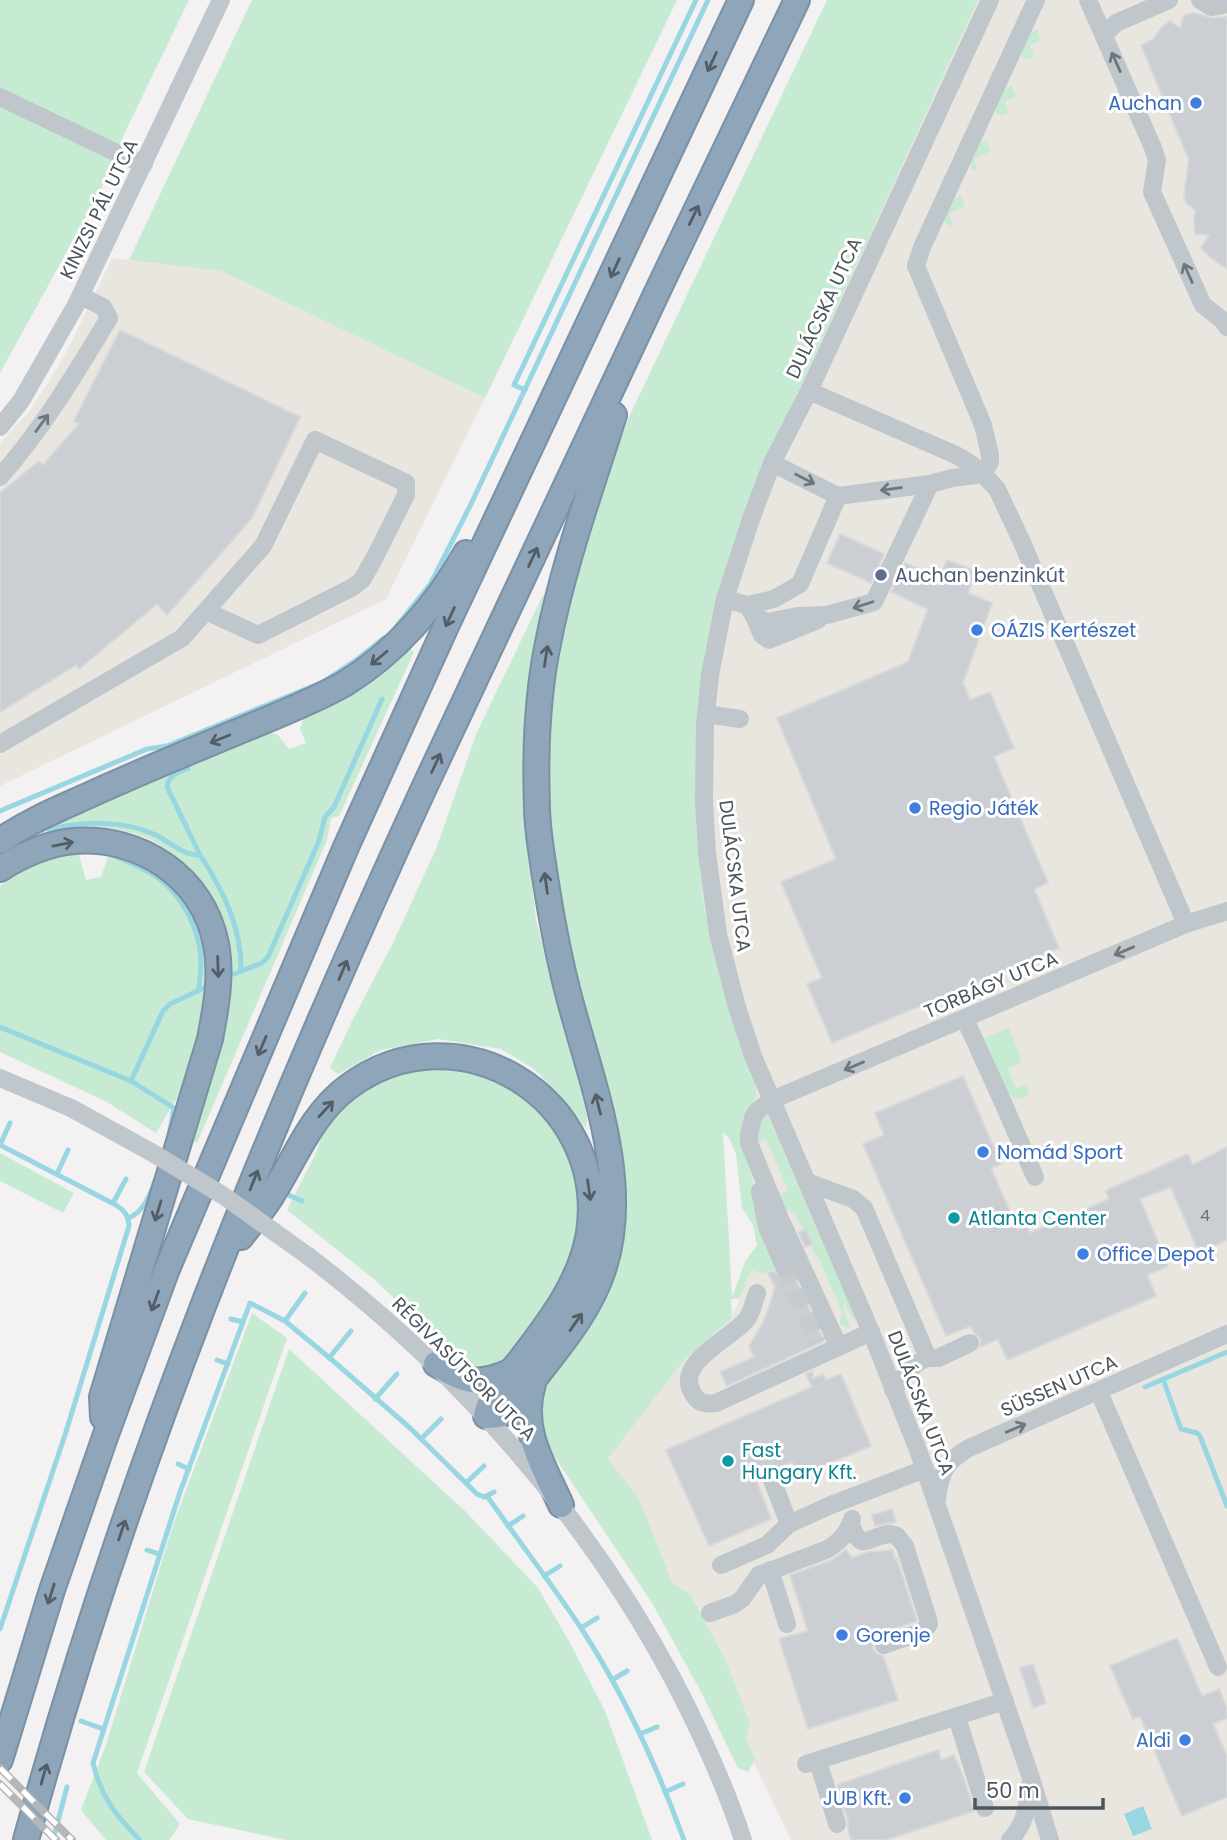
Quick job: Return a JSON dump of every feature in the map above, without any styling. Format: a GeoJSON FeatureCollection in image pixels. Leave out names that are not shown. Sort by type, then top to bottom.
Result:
{"type":"FeatureCollection","features":[{"type":"Feature","properties":{"kind":"highway"},"geometry":{"type":"LineString","coordinates":[[0,1760],[49,1601],[105,1437],[167,1269],[346,847],[447,624],[741,0]]}},
{"type":"Feature","properties":{"kind":"highway"},"geometry":{"type":"LineString","coordinates":[[26,1840],[99,1594],[158,1427],[273,1131],[389,864],[797,0]]}},
{"type":"Feature","properties":{"kind":"highway"},"geometry":{"type":"LineString","coordinates":[[436,1364],[461,1378],[473,1381],[524,1374],[578,1321],[592,1298],[611,1240],[614,1183],[606,1139],[555,939],[544,868],[537,809],[538,739],[541,687],[548,643],[566,567],[644,321]]}},
{"type":"Feature","properties":{"kind":"highway"},"geometry":{"type":"LineString","coordinates":[[0,841],[23,825],[138,772],[310,701],[344,684],[365,669],[402,638],[440,593],[462,560],[553,400]]}},
{"type":"Feature","properties":{"kind":"highway"},"geometry":{"type":"LineString","coordinates":[[0,869],[27,854],[73,841],[115,843],[141,851],[164,864],[197,897],[210,923],[216,944],[219,975],[210,1039],[102,1397],[105,1437]]}},
{"type":"Feature","properties":{"kind":"highway"},"geometry":{"type":"LineString","coordinates":[[219,1266],[274,1192],[301,1141],[320,1114],[346,1088],[369,1073],[412,1057],[440,1055],[495,1066],[519,1079],[543,1096],[562,1119],[576,1143],[589,1184],[589,1232],[574,1281],[524,1374],[511,1409],[497,1416],[486,1416]]}},
{"type":"Feature","properties":{"kind":"highway"},"geometry":{"type":"LineString","coordinates":[[524,1374],[528,1423],[561,1505]]}},
{"type":"Feature","properties":{"kind":"street","name":"KINIZSI PÁL UTCA"},"geometry":{"type":"LineString","coordinates":[[0,427],[21,401],[81,296],[221,0]]}},
{"type":"Feature","properties":{"kind":"street","name":"DULÁCSKA UTCA"},"geometry":{"type":"LineString","coordinates":[[990,0],[809,391],[772,463],[751,519],[725,600],[710,676],[706,714],[704,802],[707,853],[718,934],[725,968],[753,1056],[871,1332],[918,1450],[1050,1840]]}},
{"type":"Feature","properties":{"kind":"street"},"geometry":{"type":"LineString","coordinates":[[983,474],[990,463],[987,439],[916,266],[922,247],[1035,0]]}},
{"type":"Feature","properties":{"kind":"street"},"geometry":{"type":"LineString","coordinates":[[1088,0],[1153,148],[1157,160],[1152,192],[1203,305],[1227,327]]}},
{"type":"Feature","properties":{"kind":"street"},"geometry":{"type":"LineString","coordinates":[[1104,35],[1116,23],[1169,0]]}},
{"type":"Feature","properties":{"kind":"street"},"geometry":{"type":"LineString","coordinates":[[1200,0],[1211,7],[1223,5]]}},
{"type":"Feature","properties":{"kind":"street"},"geometry":{"type":"LineString","coordinates":[[0,97],[144,164]]}},
{"type":"Feature","properties":{"kind":"street"},"geometry":{"type":"LineString","coordinates":[[0,477],[62,396],[109,318],[103,307],[81,296]]}},
{"type":"Feature","properties":{"kind":"street"},"geometry":{"type":"LineString","coordinates":[[809,391],[956,455],[983,474],[997,489],[1186,924]]}},
{"type":"Feature","properties":{"kind":"street"},"geometry":{"type":"LineString","coordinates":[[0,744],[182,638],[263,546],[315,440],[407,483],[406,495],[376,555],[362,580],[353,587],[258,635],[206,611]]}},
{"type":"Feature","properties":{"kind":"street"},"geometry":{"type":"LineString","coordinates":[[772,463],[838,496],[983,474]]}},
{"type":"Feature","properties":{"kind":"street"},"geometry":{"type":"LineString","coordinates":[[725,600],[751,610],[767,622],[798,616],[827,615],[874,602],[930,484]]}},
{"type":"Feature","properties":{"kind":"street"},"geometry":{"type":"LineString","coordinates":[[751,610],[800,584],[838,496]]}},
{"type":"Feature","properties":{"kind":"street"},"geometry":{"type":"LineString","coordinates":[[706,714],[740,719]]}},
{"type":"Feature","properties":{"kind":"street","name":"TORBÁGY UTCA"},"geometry":{"type":"LineString","coordinates":[[772,1100],[1186,924],[1227,911]]}},
{"type":"Feature","properties":{"kind":"street"},"geometry":{"type":"LineString","coordinates":[[965,1019],[1035,1177]]}},
{"type":"Feature","properties":{"kind":"street","name":"RÉGIVASÚTSOR UTCA"},"geometry":{"type":"LineString","coordinates":[[0,1078],[71,1108],[224,1196],[308,1256],[374,1308],[436,1364],[486,1416],[561,1505],[609,1571],[652,1641],[696,1722],[733,1808],[743,1840]]}},
{"type":"Feature","properties":{"kind":"street"},"geometry":{"type":"LineString","coordinates":[[772,1100],[757,1111],[753,1118],[749,1143],[767,1227],[784,1266]]}},
{"type":"Feature","properties":{"kind":"street"},"geometry":{"type":"LineString","coordinates":[[749,1143],[775,1205],[797,1226],[832,1304],[833,1345]]}},
{"type":"Feature","properties":{"kind":"street"},"geometry":{"type":"LineString","coordinates":[[807,1182],[853,1199],[864,1208],[928,1358]]}},
{"type":"Feature","properties":{"kind":"street"},"geometry":{"type":"LineString","coordinates":[[757,1293],[746,1320],[701,1356],[692,1369],[692,1391],[701,1402],[716,1403],[833,1345],[871,1332]]}},
{"type":"Feature","properties":{"kind":"street","name":"SÜSSEN UTCA"},"geometry":{"type":"LineString","coordinates":[[954,1457],[1227,1334]]}},
{"type":"Feature","properties":{"kind":"street"},"geometry":{"type":"LineString","coordinates":[[893,1390],[923,1359],[938,1358],[970,1343]]}},
{"type":"Feature","properties":{"kind":"street"},"geometry":{"type":"LineString","coordinates":[[1099,1392],[1218,1667]]}},
{"type":"Feature","properties":{"kind":"street"},"geometry":{"type":"LineString","coordinates":[[918,1450],[954,1457],[943,1470],[936,1503]]}},
{"type":"Feature","properties":{"kind":"street"},"geometry":{"type":"LineString","coordinates":[[721,1565],[767,1545],[789,1524],[925,1469]]}},
{"type":"Feature","properties":{"kind":"street"},"geometry":{"type":"LineString","coordinates":[[771,1476],[789,1524]]}},
{"type":"Feature","properties":{"kind":"street"},"geometry":{"type":"LineString","coordinates":[[710,1614],[742,1599],[759,1575],[838,1543],[851,1524],[858,1495]]}},
{"type":"Feature","properties":{"kind":"street"},"geometry":{"type":"LineString","coordinates":[[851,1524],[858,1540],[865,1542],[884,1534],[901,1539],[928,1619],[929,1624],[924,1632],[884,1645]]}},
{"type":"Feature","properties":{"kind":"street"},"geometry":{"type":"LineString","coordinates":[[770,1570],[787,1624]]}},
{"type":"Feature","properties":{"kind":"street"},"geometry":{"type":"LineString","coordinates":[[837,1824],[812,1763],[1005,1702]]}},
{"type":"Feature","properties":{"kind":"street"},"geometry":{"type":"LineString","coordinates":[[957,1717],[985,1808]]}},
{"type":"Feature","properties":{"kind":"street"},"geometry":{"type":"LineString","coordinates":[[1010,1840],[1018,1832],[1027,1808],[1031,1778]]}},
{"type":"Feature","properties":{"kind":"shaded area"},"geometry":{"type":"Polygon","coordinates":[[[978,0],[1227,0],[1227,1840],[791,1840],[608,1459],[684,1360],[732,1318],[751,1270],[762,1274],[758,1210],[742,1132],[756,1096],[756,1086],[722,985],[704,907],[696,827],[696,748],[701,693],[766,462],[978,0]]]}},
{"type":"Feature","properties":{"kind":"shaded area"},"geometry":{"type":"Polygon","coordinates":[[[112,258],[221,271],[485,398],[386,599],[0,786],[0,443],[28,413],[50,380],[112,258]]]}},
{"type":"Feature","properties":{"kind":"green space"},"geometry":{"type":"Polygon","coordinates":[[[0,0],[189,0],[126,130],[100,191],[0,373],[0,0]]]}},
{"type":"Feature","properties":{"kind":"green space"},"geometry":{"type":"Polygon","coordinates":[[[252,0],[677,0],[485,398],[221,271],[129,260],[252,0]]]}},
{"type":"Feature","properties":{"kind":"green space"},"geometry":{"type":"Polygon","coordinates":[[[827,0],[978,0],[766,462],[701,693],[696,748],[696,827],[704,907],[722,985],[756,1086],[756,1096],[742,1132],[758,1210],[777,1268],[762,1274],[751,1270],[740,1298],[731,1299],[732,1318],[684,1360],[608,1459],[640,1500],[672,1583],[690,1594],[724,1657],[750,1723],[746,1738],[755,1759],[748,1772],[738,1768],[699,1688],[652,1603],[546,1444],[539,1416],[540,1394],[574,1344],[621,1240],[552,853],[547,735],[554,638],[583,538],[629,417],[827,0]],[[723,1132],[732,1297],[745,1262],[757,1245],[753,1225],[742,1208],[736,1154],[729,1138],[723,1132]]]}},
{"type":"Feature","properties":{"kind":"green space"},"geometry":{"type":"Polygon","coordinates":[[[1037,29],[1041,40],[1030,45],[1034,57],[1027,60],[1021,52],[1030,34],[1037,29]]]}},
{"type":"Feature","properties":{"kind":"green space"},"geometry":{"type":"Polygon","coordinates":[[[1011,85],[1016,96],[1005,101],[1009,113],[1001,116],[996,113],[996,107],[1004,90],[1011,85]]]}},
{"type":"Feature","properties":{"kind":"green space"},"geometry":{"type":"Polygon","coordinates":[[[986,139],[991,151],[974,159],[978,170],[973,170],[970,162],[979,144],[986,139]]]}},
{"type":"Feature","properties":{"kind":"green space"},"geometry":{"type":"Polygon","coordinates":[[[961,195],[965,206],[949,214],[953,226],[948,225],[944,221],[948,209],[961,195]]]}},
{"type":"Feature","properties":{"kind":"green space"},"geometry":{"type":"Polygon","coordinates":[[[544,593],[525,736],[525,826],[536,920],[573,1056],[587,1117],[586,1128],[534,1069],[501,1049],[438,1039],[381,1050],[338,1074],[330,1068],[393,943],[436,849],[477,732],[544,593]]]}},
{"type":"Feature","properties":{"kind":"green space"},"geometry":{"type":"Polygon","coordinates":[[[411,649],[414,652],[339,816],[331,818],[327,840],[197,1143],[192,1141],[216,1055],[231,984],[230,944],[217,906],[193,872],[162,846],[145,837],[95,826],[72,828],[40,836],[38,830],[269,733],[277,734],[289,749],[306,743],[300,728],[304,717],[381,674],[411,649]]]}},
{"type":"Feature","properties":{"kind":"green space"},"geometry":{"type":"Polygon","coordinates":[[[69,853],[79,855],[86,880],[101,877],[109,855],[112,854],[153,868],[181,893],[202,926],[209,960],[208,990],[199,1034],[181,1098],[175,1101],[156,1133],[107,1102],[0,1052],[0,886],[41,860],[69,853]]]}},
{"type":"Feature","properties":{"kind":"green space"},"geometry":{"type":"Polygon","coordinates":[[[1009,1028],[1021,1057],[1019,1064],[1008,1069],[1016,1088],[1027,1084],[1029,1093],[1019,1098],[1012,1097],[1007,1092],[984,1038],[1009,1028]]]}},
{"type":"Feature","properties":{"kind":"green space"},"geometry":{"type":"Polygon","coordinates":[[[448,1065],[483,1071],[516,1089],[554,1129],[569,1152],[579,1191],[580,1230],[566,1270],[537,1322],[499,1364],[479,1368],[465,1366],[375,1280],[287,1210],[317,1151],[324,1129],[349,1098],[380,1077],[448,1065]]]}},
{"type":"Feature","properties":{"kind":"green space"},"geometry":{"type":"Polygon","coordinates":[[[762,1116],[767,1116],[770,1120],[855,1317],[854,1323],[845,1304],[842,1305],[850,1327],[840,1324],[843,1314],[821,1263],[811,1247],[813,1244],[806,1229],[803,1230],[795,1214],[784,1208],[777,1196],[788,1190],[766,1139],[755,1143],[762,1116]]]}},
{"type":"Feature","properties":{"kind":"green space"},"geometry":{"type":"Polygon","coordinates":[[[0,1153],[74,1193],[63,1213],[0,1181],[0,1153]]]}},
{"type":"Feature","properties":{"kind":"green space"},"geometry":{"type":"Polygon","coordinates":[[[252,1313],[287,1338],[137,1773],[180,1824],[169,1840],[106,1840],[81,1810],[106,1745],[173,1525],[252,1313]]]}},
{"type":"Feature","properties":{"kind":"green space"},"geometry":{"type":"Polygon","coordinates":[[[289,1349],[466,1512],[538,1588],[605,1711],[652,1840],[286,1840],[188,1819],[144,1772],[289,1349]]]}},
{"type":"Feature","properties":{"kind":"water"},"geometry":{"type":"Polygon","coordinates":[[[1143,1806],[1152,1829],[1133,1836],[1124,1814],[1143,1806]]]}},
{"type":"Feature","properties":{"kind":"building","name":"Auchan"},"geometry":{"type":"Polygon","coordinates":[[[1194,13],[1212,18],[1227,17],[1227,269],[1201,248],[1209,235],[1195,234],[1195,210],[1186,203],[1184,195],[1189,160],[1141,45],[1152,40],[1170,21],[1180,28],[1184,15],[1194,13]]]}},
{"type":"Feature","properties":{"kind":"building"},"geometry":{"type":"Polygon","coordinates":[[[120,330],[300,417],[252,518],[167,615],[157,604],[79,669],[76,665],[0,712],[0,493],[39,461],[43,465],[79,424],[74,421],[120,330]]]}},
{"type":"Feature","properties":{"kind":"building"},"geometry":{"type":"Polygon","coordinates":[[[840,534],[884,554],[871,583],[827,563],[840,534]]]}},
{"type":"Feature","properties":{"kind":"building","name":"Regio Játék"},"geometry":{"type":"Polygon","coordinates":[[[947,560],[976,571],[968,593],[992,603],[963,683],[970,700],[990,692],[1014,748],[994,757],[1048,883],[1034,889],[1059,948],[832,1043],[807,984],[822,978],[781,882],[836,859],[777,718],[908,662],[928,609],[891,592],[905,563],[940,579],[947,560]]]}},
{"type":"Feature","properties":{"kind":"building","name":"Atlanta Center"},"geometry":{"type":"Polygon","coordinates":[[[963,1076],[1001,1164],[991,1168],[1018,1230],[1027,1226],[1030,1233],[1109,1199],[1106,1191],[1109,1189],[1186,1155],[1189,1155],[1192,1165],[1227,1147],[1227,1240],[1199,1253],[1171,1187],[1140,1199],[1168,1266],[1147,1275],[1156,1296],[1007,1360],[998,1339],[980,1347],[981,1339],[971,1326],[946,1336],[863,1144],[884,1135],[875,1113],[963,1076]]]}},
{"type":"Feature","properties":{"kind":"building"},"geometry":{"type":"Polygon","coordinates":[[[806,1229],[812,1244],[805,1247],[799,1233],[806,1229]]]}},
{"type":"Feature","properties":{"kind":"building"},"geometry":{"type":"Polygon","coordinates":[[[774,1271],[782,1277],[793,1273],[824,1341],[727,1386],[720,1372],[754,1357],[749,1346],[763,1323],[770,1304],[775,1287],[768,1273],[774,1271]]]}},
{"type":"Feature","properties":{"kind":"building","name":"Fast Hungary Kft."},"geometry":{"type":"Polygon","coordinates":[[[813,1371],[812,1379],[823,1374],[826,1380],[841,1374],[871,1446],[798,1476],[792,1462],[778,1468],[766,1467],[755,1477],[771,1519],[709,1546],[666,1450],[812,1387],[806,1374],[813,1371]]]}},
{"type":"Feature","properties":{"kind":"building"},"geometry":{"type":"Polygon","coordinates":[[[892,1509],[896,1522],[875,1526],[872,1515],[892,1509]]]}},
{"type":"Feature","properties":{"kind":"building","name":"Gorenje"},"geometry":{"type":"Polygon","coordinates":[[[846,1550],[852,1558],[868,1552],[892,1550],[917,1621],[880,1634],[873,1642],[876,1653],[883,1656],[898,1700],[808,1729],[779,1639],[808,1631],[790,1575],[832,1560],[846,1550]]]}},
{"type":"Feature","properties":{"kind":"building","name":"Aldi"},"geometry":{"type":"Polygon","coordinates":[[[1177,1638],[1202,1696],[1219,1689],[1227,1708],[1227,1718],[1213,1724],[1227,1756],[1227,1797],[1182,1816],[1140,1716],[1133,1719],[1110,1666],[1177,1638]]]}},
{"type":"Feature","properties":{"kind":"building"},"geometry":{"type":"Polygon","coordinates":[[[1033,1664],[1046,1703],[1033,1708],[1020,1668],[1033,1664]]]}},
{"type":"Feature","properties":{"kind":"building","name":"JUB Kft."},"geometry":{"type":"Polygon","coordinates":[[[938,1750],[941,1760],[954,1755],[974,1811],[886,1840],[851,1840],[837,1785],[938,1750]]]}},
{"type":"Feature","properties":{"kind":"waterway"},"geometry":{"type":"LineString","coordinates":[[525,390],[514,385],[696,0]]}},
{"type":"Feature","properties":{"kind":"waterway"},"geometry":{"type":"LineString","coordinates":[[396,627],[431,583],[471,504],[708,0]]}},
{"type":"Feature","properties":{"kind":"waterway"},"geometry":{"type":"LineString","coordinates":[[0,811],[147,749],[167,746],[323,682],[384,638]]}},
{"type":"Feature","properties":{"kind":"waterway"},"geometry":{"type":"LineString","coordinates":[[234,974],[262,963],[268,957],[319,841],[325,817],[334,807],[382,699]]}},
{"type":"Feature","properties":{"kind":"waterway"},"geometry":{"type":"LineString","coordinates":[[188,768],[172,777],[167,787],[200,855]]}},
{"type":"Feature","properties":{"kind":"waterway"},"geometry":{"type":"LineString","coordinates":[[49,829],[103,823],[130,826],[156,835],[188,853],[200,855],[230,910],[238,940],[241,971]]}},
{"type":"Feature","properties":{"kind":"waterway"},"geometry":{"type":"LineString","coordinates":[[119,858],[163,881],[185,908],[199,944],[199,990]]}},
{"type":"Feature","properties":{"kind":"waterway"},"geometry":{"type":"LineString","coordinates":[[131,1081],[163,1011],[170,1004],[204,988]]}},
{"type":"Feature","properties":{"kind":"waterway"},"geometry":{"type":"LineString","coordinates":[[0,1027],[131,1081],[174,1108],[169,1135]]}},
{"type":"Feature","properties":{"kind":"waterway"},"geometry":{"type":"LineString","coordinates":[[0,1145],[10,1123]]}},
{"type":"Feature","properties":{"kind":"waterway"},"geometry":{"type":"LineString","coordinates":[[0,1145],[116,1205],[122,1209],[129,1226],[65,1435],[0,1629]]}},
{"type":"Feature","properties":{"kind":"waterway"},"geometry":{"type":"LineString","coordinates":[[57,1174],[68,1150]]}},
{"type":"Feature","properties":{"kind":"waterway"},"geometry":{"type":"LineString","coordinates":[[113,1203],[126,1179]]}},
{"type":"Feature","properties":{"kind":"waterway"},"geometry":{"type":"LineString","coordinates":[[129,1218],[142,1207],[155,1181]]}},
{"type":"Feature","properties":{"kind":"waterway"},"geometry":{"type":"LineString","coordinates":[[284,1193],[302,1201]]}},
{"type":"Feature","properties":{"kind":"waterway"},"geometry":{"type":"LineString","coordinates":[[285,1321],[305,1293]]}},
{"type":"Feature","properties":{"kind":"waterway"},"geometry":{"type":"LineString","coordinates":[[139,1839],[110,1804],[93,1763],[180,1492],[250,1303],[285,1321],[331,1359],[410,1428],[477,1494],[484,1497],[494,1492]]}},
{"type":"Feature","properties":{"kind":"waterway"},"geometry":{"type":"LineString","coordinates":[[231,1319],[243,1322]]}},
{"type":"Feature","properties":{"kind":"waterway"},"geometry":{"type":"LineString","coordinates":[[329,1358],[351,1331]]}},
{"type":"Feature","properties":{"kind":"waterway"},"geometry":{"type":"LineString","coordinates":[[1145,1387],[1227,1352]]}},
{"type":"Feature","properties":{"kind":"waterway"},"geometry":{"type":"LineString","coordinates":[[217,1360],[228,1364]]}},
{"type":"Feature","properties":{"kind":"waterway"},"geometry":{"type":"LineString","coordinates":[[375,1399],[397,1374]]}},
{"type":"Feature","properties":{"kind":"waterway"},"geometry":{"type":"LineString","coordinates":[[1163,1379],[1181,1429],[1200,1436],[1227,1506]]}},
{"type":"Feature","properties":{"kind":"waterway"},"geometry":{"type":"LineString","coordinates":[[421,1439],[441,1419]]}},
{"type":"Feature","properties":{"kind":"waterway"},"geometry":{"type":"LineString","coordinates":[[178,1464],[189,1469]]}},
{"type":"Feature","properties":{"kind":"waterway"},"geometry":{"type":"LineString","coordinates":[[466,1483],[484,1466]]}},
{"type":"Feature","properties":{"kind":"waterway"},"geometry":{"type":"LineString","coordinates":[[487,1496],[597,1653],[651,1758],[684,1840]]}},
{"type":"Feature","properties":{"kind":"waterway"},"geometry":{"type":"LineString","coordinates":[[508,1526],[523,1516]]}},
{"type":"Feature","properties":{"kind":"waterway"},"geometry":{"type":"LineString","coordinates":[[147,1550],[159,1554]]}},
{"type":"Feature","properties":{"kind":"waterway"},"geometry":{"type":"LineString","coordinates":[[544,1576],[560,1566]]}},
{"type":"Feature","properties":{"kind":"waterway"},"geometry":{"type":"LineString","coordinates":[[581,1628],[597,1618]]}},
{"type":"Feature","properties":{"kind":"waterway"},"geometry":{"type":"LineString","coordinates":[[612,1680],[627,1671]]}},
{"type":"Feature","properties":{"kind":"waterway"},"geometry":{"type":"LineString","coordinates":[[81,1721],[103,1729]]}},
{"type":"Feature","properties":{"kind":"waterway"},"geometry":{"type":"LineString","coordinates":[[640,1734],[657,1727]]}},
{"type":"Feature","properties":{"kind":"waterway"},"geometry":{"type":"LineString","coordinates":[[665,1792],[683,1784]]}},
{"type":"Feature","properties":{"kind":"waterway"},"geometry":{"type":"LineString","coordinates":[[53,1840],[67,1787]]}},
{"type":"Feature","properties":{"kind":"tunnel"},"geometry":{"type":"LineString","coordinates":[[784,1266],[818,1342]]}},
{"type":"Feature","properties":{"kind":"railway"},"geometry":{"type":"LineString","coordinates":[[0,1768],[72,1840]]}},
{"type":"Feature","properties":{"kind":"railway"},"geometry":{"type":"LineString","coordinates":[[0,1784],[56,1840]]}},
{"type":"Feature","properties":{"kind":"place","name":"Auchan"},"geometry":{"type":"Point","coordinates":[1196,103]}},
{"type":"Feature","properties":{"kind":"place","name":"Auchan benzinkút"},"geometry":{"type":"Point","coordinates":[881,575]}},
{"type":"Feature","properties":{"kind":"place","name":"OÁZIS Kertészet"},"geometry":{"type":"Point","coordinates":[977,630]}},
{"type":"Feature","properties":{"kind":"place","name":"Regio Játék"},"geometry":{"type":"Point","coordinates":[915,808]}},
{"type":"Feature","properties":{"kind":"place","name":"Nomád Sport"},"geometry":{"type":"Point","coordinates":[983,1152]}},
{"type":"Feature","properties":{"kind":"place","name":"Atlanta Center"},"geometry":{"type":"Point","coordinates":[954,1218]}},
{"type":"Feature","properties":{"kind":"place","name":"Office Depot"},"geometry":{"type":"Point","coordinates":[1083,1254]}},
{"type":"Feature","properties":{"kind":"place","name":"Fast Hungary Kft."},"geometry":{"type":"Point","coordinates":[728,1461]}},
{"type":"Feature","properties":{"kind":"place","name":"Gorenje"},"geometry":{"type":"Point","coordinates":[842,1635]}},
{"type":"Feature","properties":{"kind":"place","name":"Aldi"},"geometry":{"type":"Point","coordinates":[1185,1740]}},
{"type":"Feature","properties":{"kind":"place","name":"JUB Kft."},"geometry":{"type":"Point","coordinates":[905,1798]}}]}
